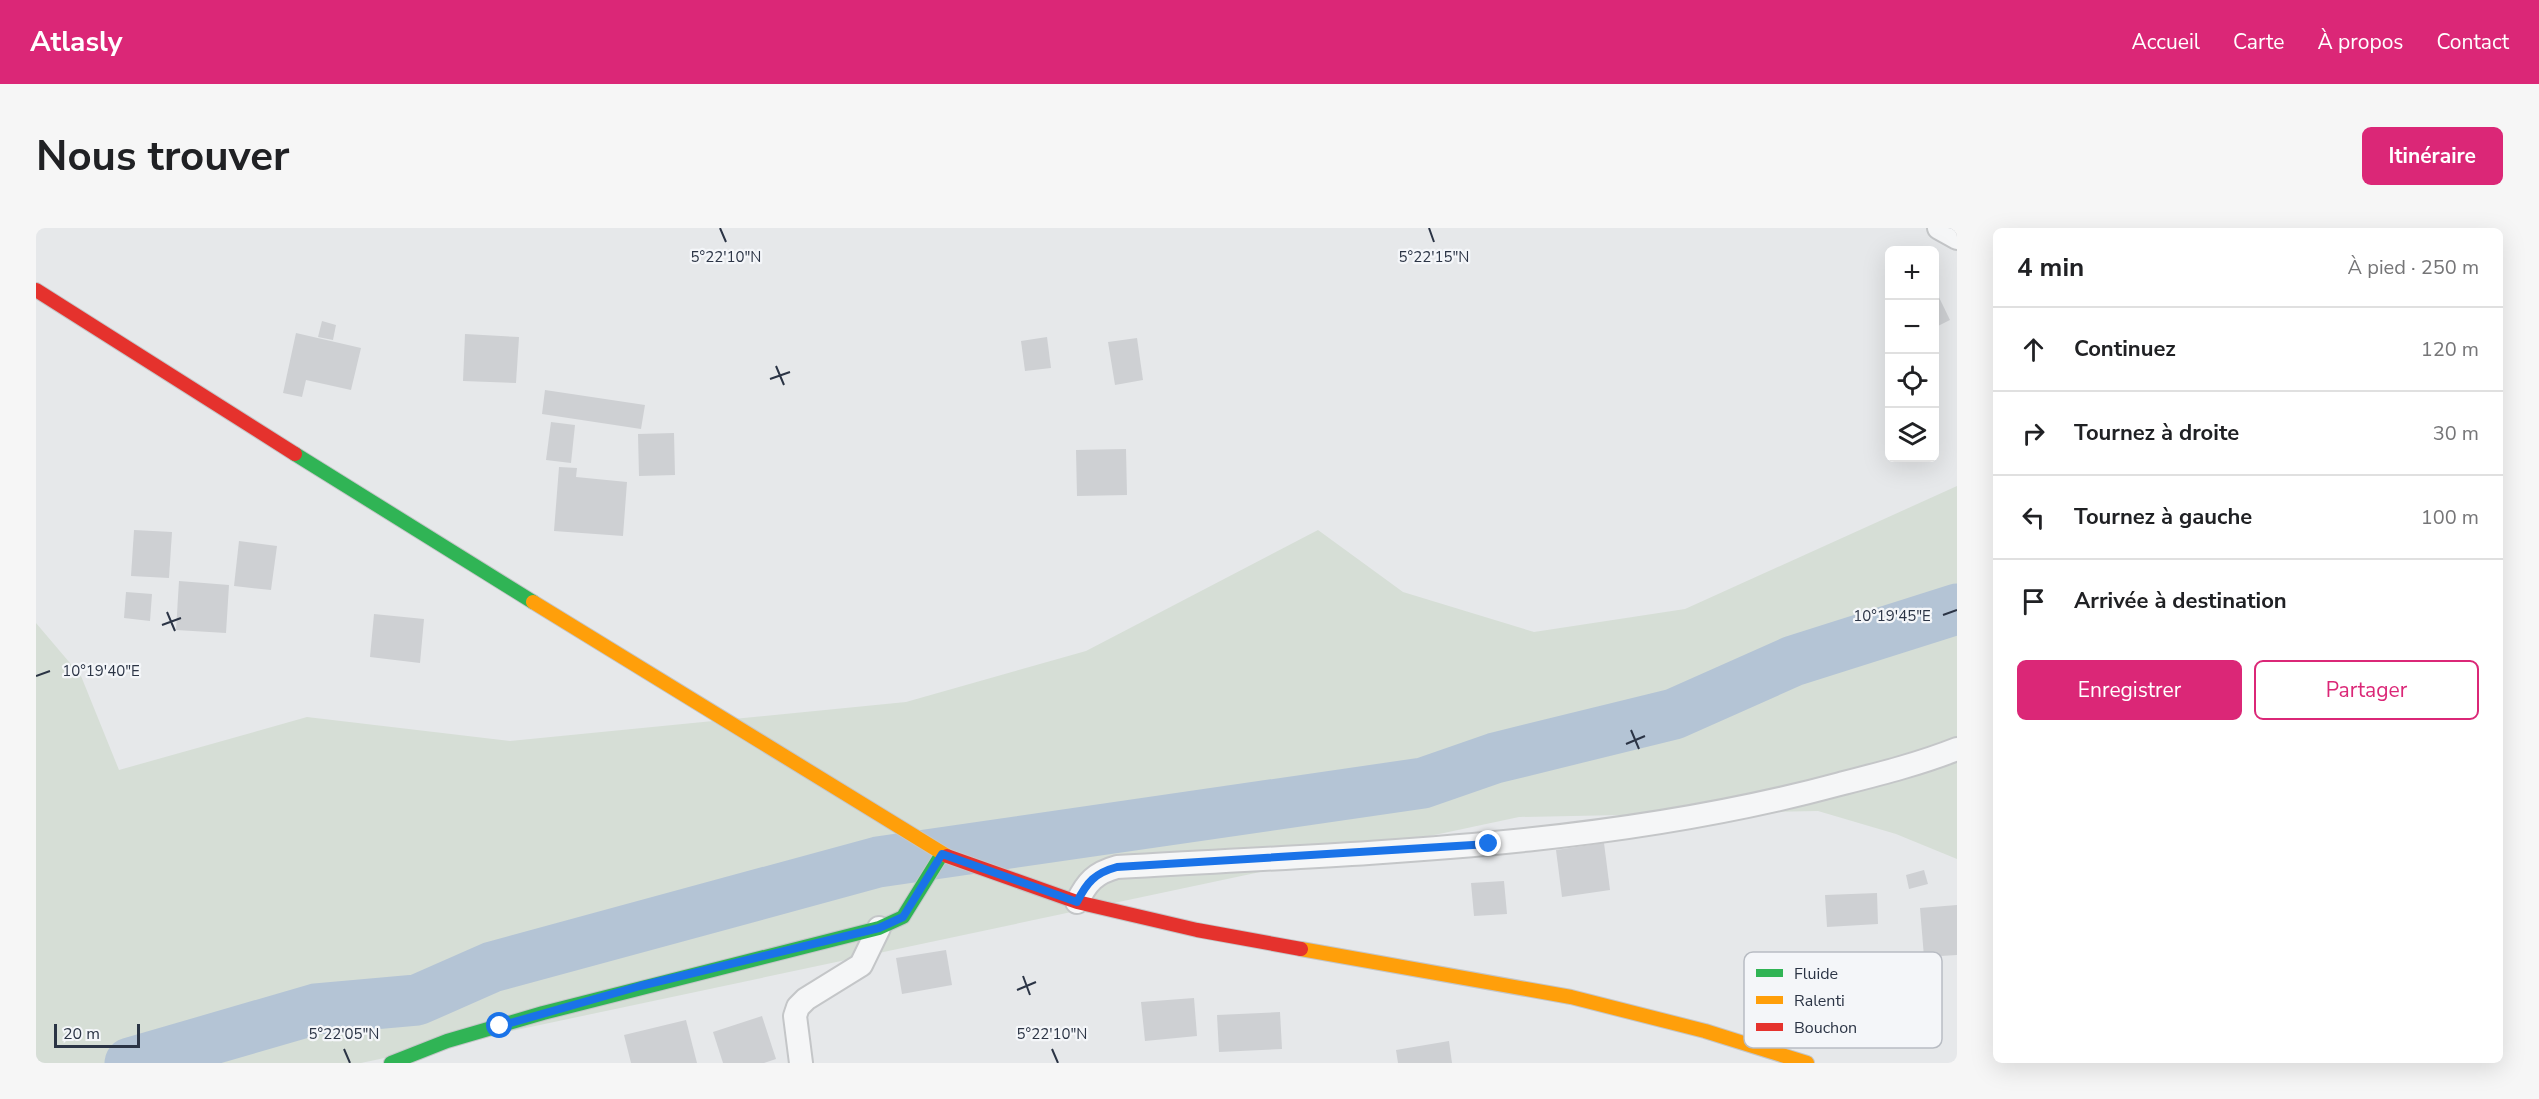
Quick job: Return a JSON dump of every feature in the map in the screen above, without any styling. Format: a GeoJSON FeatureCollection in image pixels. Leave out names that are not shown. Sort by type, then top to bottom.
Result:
{"type":"FeatureCollection","features":[{"type":"Feature","properties":{"kind":"main road"},"geometry":{"type":"LineString","coordinates":[[36,290],[450,552],[758,738],[942,854],[1077,902],[1197,930],[1571,997],[1744,1043]]}},
{"type":"Feature","properties":{"kind":"main road"},"geometry":{"type":"LineString","coordinates":[[391,1063],[416,1052],[500,1026],[640,986],[879,928],[903,917],[942,854]]}},
{"type":"Feature","properties":{"kind":"main road"},"geometry":{"type":"LineString","coordinates":[[1759,1048],[1807,1063]]}},
{"type":"Feature","properties":{"kind":"street"},"geometry":{"type":"LineString","coordinates":[[1939,228],[1957,238]]}},
{"type":"Feature","properties":{"kind":"street"},"geometry":{"type":"LineString","coordinates":[[1077,902],[1087,882],[1100,872],[1117,867],[1466,846],[1627,829],[1774,802],[1930,760],[1957,749]]}},
{"type":"Feature","properties":{"kind":"street"},"geometry":{"type":"LineString","coordinates":[[801,1063],[795,1016],[798,1007],[806,999],[861,965],[879,928]]}},
{"type":"Feature","properties":{"kind":"shaded area"},"geometry":{"type":"Polygon","coordinates":[[[1957,486],[1957,859],[1896,834],[1818,811],[1519,817],[361,1063],[36,1063],[36,623],[81,676],[119,770],[307,717],[510,741],[906,702],[1086,651],[1318,530],[1403,592],[1534,632],[1685,609],[1957,486]]]}},
{"type":"Feature","properties":{"kind":"building"},"geometry":{"type":"Polygon","coordinates":[[[1939,297],[1950,320],[1939,326],[1939,297]]]}},
{"type":"Feature","properties":{"kind":"building"},"geometry":{"type":"Polygon","coordinates":[[[322,321],[336,325],[333,340],[318,337],[322,321]]]}},
{"type":"Feature","properties":{"kind":"building"},"geometry":{"type":"Polygon","coordinates":[[[296,333],[361,348],[351,390],[306,380],[302,397],[283,393],[296,333]]]}},
{"type":"Feature","properties":{"kind":"building"},"geometry":{"type":"Polygon","coordinates":[[[465,334],[519,337],[516,383],[463,381],[465,334]]]}},
{"type":"Feature","properties":{"kind":"building"},"geometry":{"type":"Polygon","coordinates":[[[1047,337],[1051,368],[1025,371],[1021,341],[1047,337]]]}},
{"type":"Feature","properties":{"kind":"building"},"geometry":{"type":"Polygon","coordinates":[[[1137,338],[1143,380],[1115,385],[1108,342],[1137,338]]]}},
{"type":"Feature","properties":{"kind":"building"},"geometry":{"type":"Polygon","coordinates":[[[545,390],[645,405],[641,429],[542,414],[545,390]]]}},
{"type":"Feature","properties":{"kind":"building"},"geometry":{"type":"Polygon","coordinates":[[[551,422],[575,425],[571,463],[546,460],[551,422]]]}},
{"type":"Feature","properties":{"kind":"building"},"geometry":{"type":"Polygon","coordinates":[[[674,433],[675,475],[639,476],[638,434],[674,433]]]}},
{"type":"Feature","properties":{"kind":"building"},"geometry":{"type":"Polygon","coordinates":[[[1126,449],[1127,495],[1077,496],[1076,450],[1126,449]]]}},
{"type":"Feature","properties":{"kind":"building"},"geometry":{"type":"Polygon","coordinates":[[[559,467],[577,468],[576,477],[627,482],[623,536],[554,531],[559,467]]]}},
{"type":"Feature","properties":{"kind":"building"},"geometry":{"type":"Polygon","coordinates":[[[134,530],[172,532],[169,578],[131,576],[134,530]]]}},
{"type":"Feature","properties":{"kind":"building"},"geometry":{"type":"Polygon","coordinates":[[[239,541],[277,546],[271,590],[234,586],[239,541]]]}},
{"type":"Feature","properties":{"kind":"building"},"geometry":{"type":"Polygon","coordinates":[[[179,581],[229,585],[226,633],[176,630],[179,581]]]}},
{"type":"Feature","properties":{"kind":"building"},"geometry":{"type":"Polygon","coordinates":[[[126,592],[152,594],[150,621],[124,618],[126,592]]]}},
{"type":"Feature","properties":{"kind":"building"},"geometry":{"type":"Polygon","coordinates":[[[374,614],[424,619],[420,663],[370,657],[374,614]]]}},
{"type":"Feature","properties":{"kind":"building"},"geometry":{"type":"Polygon","coordinates":[[[1604,843],[1610,890],[1562,897],[1556,850],[1604,843]]]}},
{"type":"Feature","properties":{"kind":"building"},"geometry":{"type":"Polygon","coordinates":[[[1924,870],[1928,884],[1909,889],[1906,875],[1924,870]]]}},
{"type":"Feature","properties":{"kind":"building"},"geometry":{"type":"Polygon","coordinates":[[[1504,881],[1507,914],[1474,916],[1471,883],[1504,881]]]}},
{"type":"Feature","properties":{"kind":"building"},"geometry":{"type":"Polygon","coordinates":[[[1877,893],[1878,924],[1827,927],[1825,895],[1877,893]]]}},
{"type":"Feature","properties":{"kind":"building"},"geometry":{"type":"Polygon","coordinates":[[[1957,905],[1957,955],[1942,956],[1942,952],[1924,952],[1920,908],[1957,905]]]}},
{"type":"Feature","properties":{"kind":"building"},"geometry":{"type":"Polygon","coordinates":[[[946,950],[952,985],[902,994],[896,958],[946,950]]]}},
{"type":"Feature","properties":{"kind":"building"},"geometry":{"type":"Polygon","coordinates":[[[1194,998],[1197,1036],[1145,1041],[1141,1002],[1194,998]]]}},
{"type":"Feature","properties":{"kind":"building"},"geometry":{"type":"Polygon","coordinates":[[[1280,1012],[1282,1049],[1219,1052],[1217,1015],[1280,1012]]]}},
{"type":"Feature","properties":{"kind":"building"},"geometry":{"type":"Polygon","coordinates":[[[762,1016],[776,1059],[764,1063],[723,1063],[713,1032],[762,1016]]]}},
{"type":"Feature","properties":{"kind":"building"},"geometry":{"type":"Polygon","coordinates":[[[686,1020],[697,1063],[631,1063],[624,1035],[686,1020]]]}},
{"type":"Feature","properties":{"kind":"building"},"geometry":{"type":"Polygon","coordinates":[[[1449,1041],[1452,1063],[1398,1063],[1396,1050],[1449,1041]]]}},
{"type":"Feature","properties":{"kind":"waterway"},"geometry":{"type":"LineString","coordinates":[[130,1063],[316,1009],[417,1000],[492,967],[878,862],[1423,783],[1495,758],[1674,714],[1793,661],[1957,609]]}},
{"type":"Feature","properties":{"kind":"traffic: fast"},"geometry":{"type":"LineString","coordinates":[[295,454],[533,602]]}},
{"type":"Feature","properties":{"kind":"traffic: fast"},"geometry":{"type":"LineString","coordinates":[[391,1063],[447,1041],[543,1013],[879,928],[903,917],[942,854]]}},
{"type":"Feature","properties":{"kind":"traffic: slow"},"geometry":{"type":"LineString","coordinates":[[533,602],[947,856]]}},
{"type":"Feature","properties":{"kind":"traffic: slow"},"geometry":{"type":"LineString","coordinates":[[1301,949],[1571,997],[1744,1043]]}},
{"type":"Feature","properties":{"kind":"traffic: slow"},"geometry":{"type":"LineString","coordinates":[[1759,1048],[1807,1063]]}},
{"type":"Feature","properties":{"kind":"traffic: jam"},"geometry":{"type":"LineString","coordinates":[[36,290],[295,454]]}},
{"type":"Feature","properties":{"kind":"traffic: jam"},"geometry":{"type":"LineString","coordinates":[[947,856],[1077,902],[1197,930],[1301,949]]}},
{"type":"Feature","properties":{"kind":"route"},"geometry":{"type":"LineString","coordinates":[[500,1026],[640,986],[879,928],[903,917],[942,854],[1077,902],[1087,882],[1100,872],[1117,867],[1489,844]]}}]}
